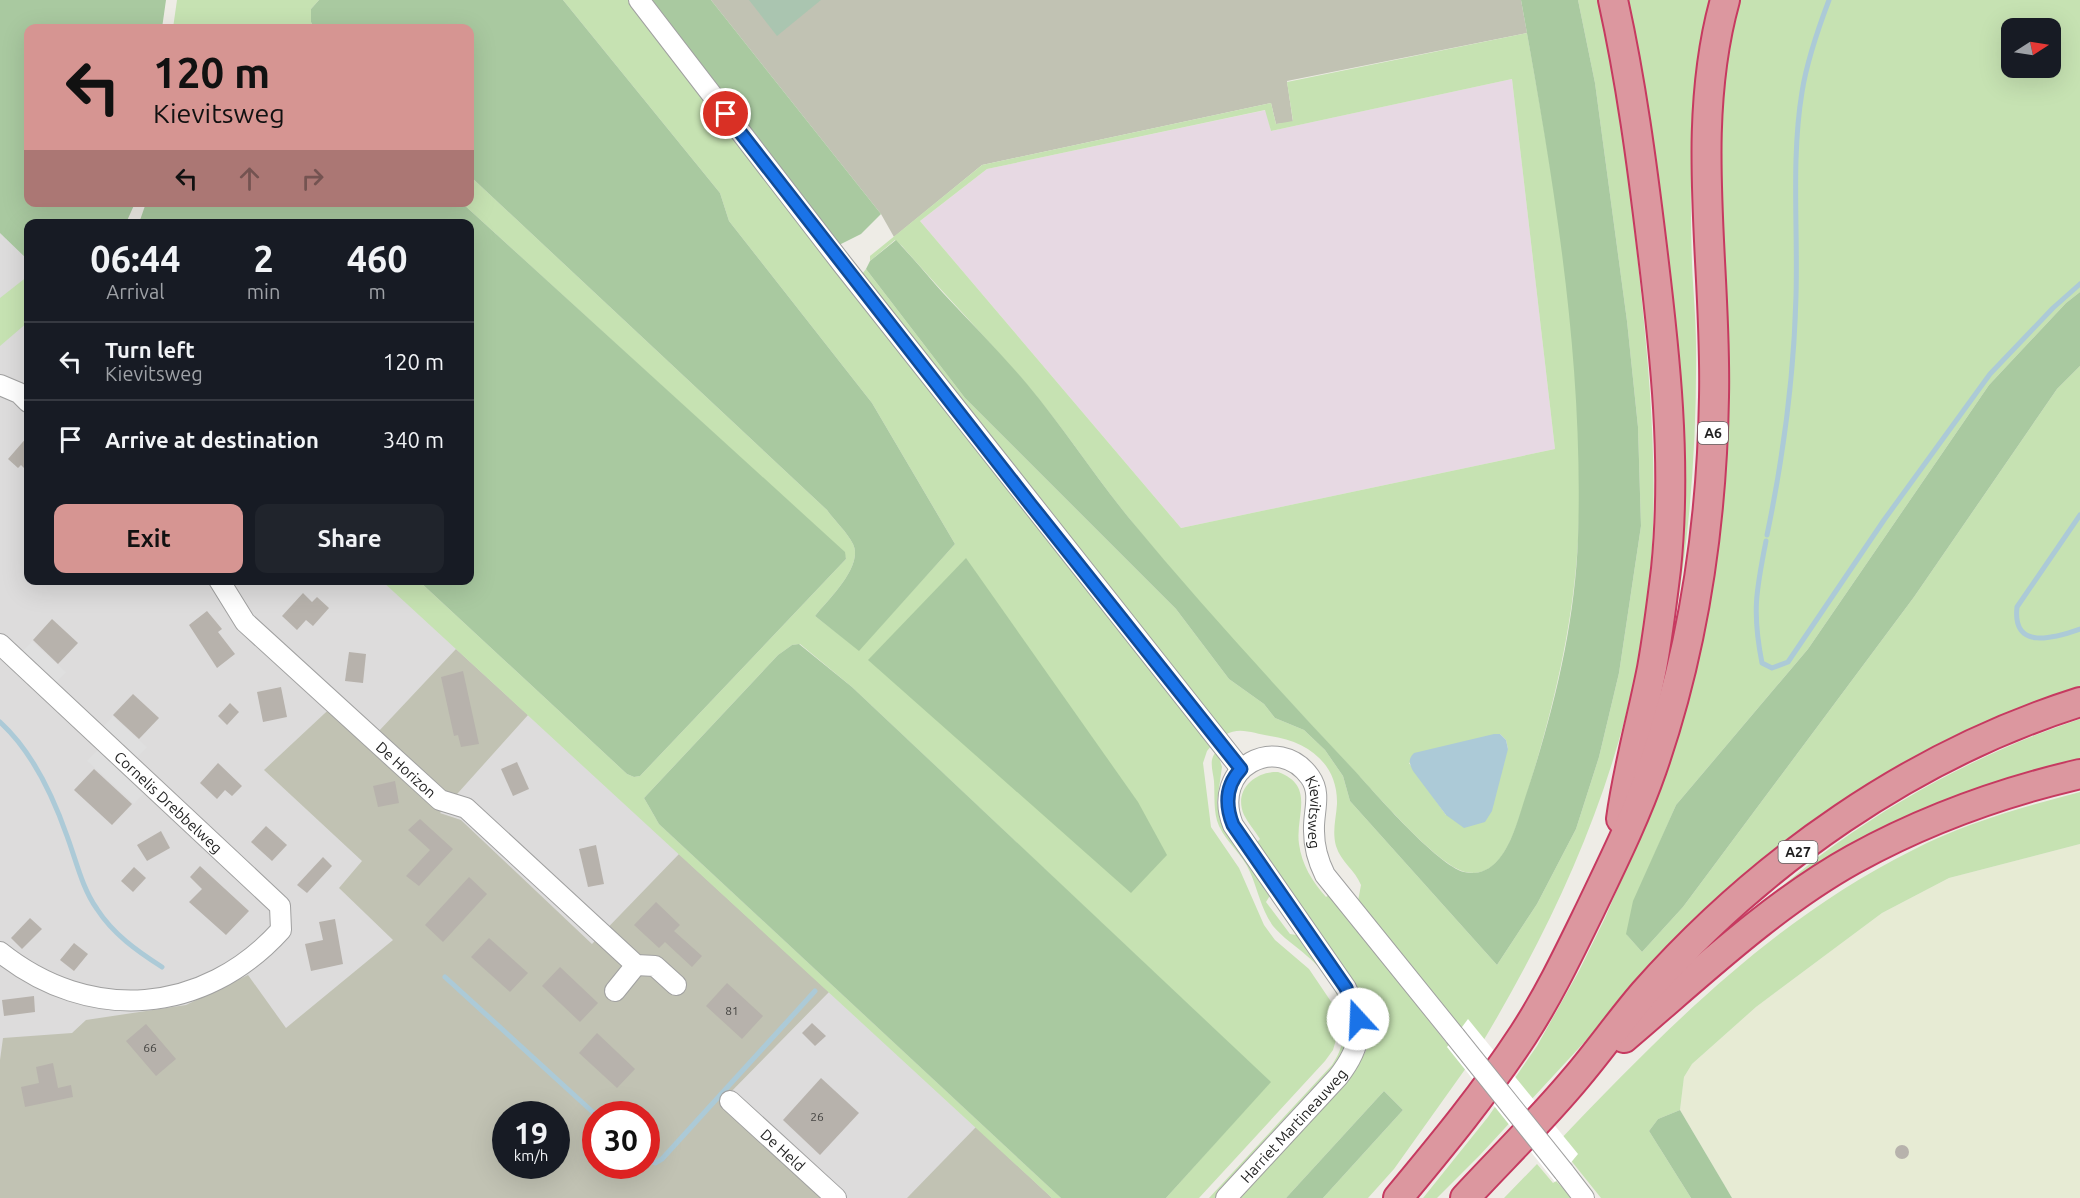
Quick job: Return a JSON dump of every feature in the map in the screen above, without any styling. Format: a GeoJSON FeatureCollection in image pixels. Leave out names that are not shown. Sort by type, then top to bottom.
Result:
{"type":"FeatureCollection","features":[{"type":"Feature","properties":{"kind":"highway"},"geometry":{"type":"LineString","coordinates":[[1398,1198],[1491,1081],[1555,981],[1617,854],[1627,774],[1650,677],[1659,621],[1670,517],[1670,468],[1660,313],[1643,170],[1613,0]]}},
{"type":"Feature","properties":{"kind":"highway","name":"A6"},"geometry":{"type":"LineString","coordinates":[[1617,854],[1652,771],[1671,705],[1686,642],[1705,536],[1714,393],[1707,176],[1713,61],[1725,0]]}},
{"type":"Feature","properties":{"kind":"highway","name":"A27"},"geometry":{"type":"LineString","coordinates":[[1465,1198],[1575,1080],[1644,993],[1729,908],[1801,849],[1869,801],[1928,766],[2003,730],[2080,702]]}},
{"type":"Feature","properties":{"kind":"highway","name":"A27"},"geometry":{"type":"LineString","coordinates":[[1575,1080],[1764,922],[1855,859],[1941,819],[2045,782],[2080,774]]}},
{"type":"Feature","properties":{"kind":"street"},"geometry":{"type":"LineString","coordinates":[[639,0],[857,284],[1241,769]]}},
{"type":"Feature","properties":{"kind":"street"},"geometry":{"type":"LineString","coordinates":[[0,385],[19,393],[24,398]]}},
{"type":"Feature","properties":{"kind":"street","name":"De Horizon"},"geometry":{"type":"LineString","coordinates":[[222,585],[244,622],[441,800],[466,808],[636,965],[655,966],[676,985]]}},
{"type":"Feature","properties":{"kind":"street","name":"Cornelis Drebbelweg"},"geometry":{"type":"LineString","coordinates":[[0,645],[280,906],[281,930],[263,950],[222,978],[169,996],[124,1002],[75,994],[24,972],[0,952]]}},
{"type":"Feature","properties":{"kind":"street","name":"Kievitsweg"},"geometry":{"type":"LineString","coordinates":[[1241,769],[1254,761],[1273,757],[1293,762],[1311,778],[1317,800],[1314,829],[1316,850],[1325,875],[1584,1198]]}},
{"type":"Feature","properties":{"kind":"street","name":"Harriet Martineauweg"},"geometry":{"type":"LineString","coordinates":[[1226,1198],[1338,1077],[1354,1057],[1359,1038],[1356,1012],[1346,988],[1233,825],[1228,812],[1227,798],[1233,777],[1241,769]]}},
{"type":"Feature","properties":{"kind":"street"},"geometry":{"type":"LineString","coordinates":[[615,990],[636,965]]}},
{"type":"Feature","properties":{"kind":"street","name":"De Held"},"geometry":{"type":"LineString","coordinates":[[730,1101],[836,1198]]}},
{"type":"Feature","properties":{"kind":"shaded area"},"geometry":{"type":"Polygon","coordinates":[[[711,0],[1521,0],[1527,33],[1287,81],[1293,122],[1276,124],[1271,103],[982,165],[894,237],[881,214],[711,0]]]}},
{"type":"Feature","properties":{"kind":"shaded area"},"geometry":{"type":"Polygon","coordinates":[[[1512,79],[1555,449],[1181,528],[920,221],[987,169],[1266,110],[1271,131],[1512,79]]]}},
{"type":"Feature","properties":{"kind":"shaded area"},"geometry":{"type":"Polygon","coordinates":[[[0,211],[24,233],[24,585],[403,585],[1066,1198],[0,1198],[0,211]]]}},
{"type":"Feature","properties":{"kind":"shaded area"},"geometry":{"type":"Polygon","coordinates":[[[32,641],[66,672],[53,685],[20,654],[32,641]]]}},
{"type":"Feature","properties":{"kind":"shaded area"},"geometry":{"type":"Polygon","coordinates":[[[456,649],[528,715],[440,813],[461,820],[592,944],[679,854],[829,992],[723,1100],[828,1198],[0,1198],[0,1060],[3,1038],[72,1033],[86,1020],[186,1005],[248,975],[286,1028],[393,940],[339,888],[362,861],[264,770],[339,700],[378,732],[456,649]]]}},
{"type":"Feature","properties":{"kind":"shaded area"},"geometry":{"type":"Polygon","coordinates":[[[113,716],[147,747],[134,760],[101,729],[113,716]]]}},
{"type":"Feature","properties":{"kind":"shaded area"},"geometry":{"type":"Polygon","coordinates":[[[99,748],[146,791],[134,804],[87,761],[99,748]]]}},
{"type":"Feature","properties":{"kind":"shaded area"},"geometry":{"type":"Polygon","coordinates":[[[2080,844],[2080,1198],[1732,1198],[1680,1110],[1684,1077],[1692,1064],[1756,1007],[1882,913],[1949,878],[2080,844]]]}},
{"type":"Feature","properties":{"kind":"shaded area"},"geometry":{"type":"Polygon","coordinates":[[[976,1127],[1052,1198],[907,1198],[976,1127]]]}},
{"type":"Feature","properties":{"kind":"green space"},"geometry":{"type":"Polygon","coordinates":[[[0,0],[166,0],[163,24],[24,24],[24,207],[133,207],[128,219],[24,219],[24,256],[0,233],[0,0]]]}},
{"type":"Feature","properties":{"kind":"green space"},"geometry":{"type":"Polygon","coordinates":[[[177,0],[319,0],[311,9],[312,24],[174,24],[177,0]]]}},
{"type":"Feature","properties":{"kind":"green space"},"geometry":{"type":"Polygon","coordinates":[[[319,0],[563,0],[720,193],[729,221],[872,403],[955,544],[859,651],[815,616],[836,592],[854,562],[853,544],[827,510],[474,180],[474,24],[312,24],[311,9],[319,0]]]}},
{"type":"Feature","properties":{"kind":"green space"},"geometry":{"type":"Polygon","coordinates":[[[563,0],[629,0],[1212,745],[1203,763],[1211,827],[1239,868],[1264,925],[1275,940],[1309,969],[1334,1006],[1338,1033],[1333,1050],[1325,1061],[1199,1198],[1166,1198],[1270,1082],[852,687],[800,644],[792,645],[778,655],[644,798],[659,824],[1061,1198],[1052,1198],[386,585],[423,585],[627,774],[634,777],[640,776],[846,559],[844,552],[466,207],[474,207],[474,180],[827,510],[853,544],[854,562],[836,592],[815,616],[859,650],[955,544],[872,403],[729,221],[720,193],[563,0]]]}},
{"type":"Feature","properties":{"kind":"green space"},"geometry":{"type":"Polygon","coordinates":[[[649,0],[711,0],[881,214],[861,234],[839,245],[649,0]]]}},
{"type":"Feature","properties":{"kind":"green space"},"geometry":{"type":"Polygon","coordinates":[[[749,0],[821,0],[777,36],[749,0]]]}},
{"type":"Feature","properties":{"kind":"green space"},"geometry":{"type":"Polygon","coordinates":[[[1521,0],[1578,0],[1595,83],[1627,321],[1638,427],[1641,526],[1619,673],[1599,757],[1576,829],[1537,904],[1497,965],[1350,801],[1343,776],[1325,750],[1304,730],[1275,718],[1264,704],[1229,679],[1176,609],[965,398],[866,269],[870,261],[896,240],[1027,384],[1116,502],[1184,583],[1391,811],[1423,843],[1452,867],[1464,872],[1478,873],[1499,860],[1506,849],[1545,734],[1567,637],[1578,538],[1579,470],[1576,402],[1564,268],[1555,200],[1521,0]]]}},
{"type":"Feature","properties":{"kind":"green space"},"geometry":{"type":"Polygon","coordinates":[[[1578,0],[1603,0],[1629,182],[1651,402],[1654,475],[1649,586],[1640,648],[1627,709],[1590,826],[1539,939],[1479,1048],[1420,980],[1358,901],[1361,885],[1336,846],[1334,830],[1336,790],[1326,766],[1308,749],[1284,739],[1247,731],[1236,731],[1225,735],[862,274],[866,269],[965,398],[1176,609],[1229,679],[1264,704],[1275,718],[1304,730],[1325,750],[1343,776],[1350,801],[1497,965],[1537,904],[1576,829],[1599,757],[1619,673],[1641,526],[1638,427],[1627,321],[1595,83],[1578,0]]]}},
{"type":"Feature","properties":{"kind":"green space"},"geometry":{"type":"Polygon","coordinates":[[[1624,0],[1709,0],[1698,65],[1691,164],[1692,273],[1696,335],[1695,411],[1689,510],[1677,608],[1673,608],[1624,0]]]}},
{"type":"Feature","properties":{"kind":"green space"},"geometry":{"type":"Polygon","coordinates":[[[1737,0],[2080,0],[2080,292],[2066,303],[1989,385],[1808,649],[1676,805],[1634,901],[1627,935],[1642,952],[1683,907],[1914,597],[2057,389],[2080,366],[2080,689],[1985,725],[1664,956],[1480,1155],[1437,1198],[1423,1198],[1488,1117],[1537,1046],[1579,971],[1639,839],[1684,703],[1724,68],[1737,0]]]}},
{"type":"Feature","properties":{"kind":"green space"},"geometry":{"type":"Polygon","coordinates":[[[1527,33],[1559,222],[1574,349],[1580,477],[1578,541],[1566,641],[1552,706],[1524,803],[1511,840],[1504,852],[1487,870],[1475,873],[1462,871],[1449,864],[1419,839],[1262,671],[1178,577],[1124,512],[1024,381],[902,246],[895,240],[870,261],[870,256],[982,165],[1271,103],[1276,124],[1293,121],[1287,82],[1527,33]],[[1512,79],[1271,131],[1265,110],[987,169],[920,221],[1181,528],[1555,449],[1512,79]],[[1500,734],[1409,763],[1446,815],[1508,749],[1506,740],[1500,734]]]}},
{"type":"Feature","properties":{"kind":"green space"},"geometry":{"type":"Polygon","coordinates":[[[145,207],[466,207],[845,552],[846,559],[640,776],[634,777],[627,774],[423,585],[474,585],[474,219],[140,219],[145,207]]]}},
{"type":"Feature","properties":{"kind":"green space"},"geometry":{"type":"Polygon","coordinates":[[[24,279],[24,325],[0,346],[0,298],[24,279]]]}},
{"type":"Feature","properties":{"kind":"green space"},"geometry":{"type":"Polygon","coordinates":[[[2080,292],[2080,366],[2057,389],[1914,597],[1683,907],[1642,952],[1626,934],[1633,901],[1676,805],[1808,649],[1989,385],[2066,303],[2080,292]]]}},
{"type":"Feature","properties":{"kind":"green space"},"geometry":{"type":"Polygon","coordinates":[[[966,558],[1138,802],[1167,855],[1131,893],[868,660],[966,558]]]}},
{"type":"Feature","properties":{"kind":"green space"},"geometry":{"type":"Polygon","coordinates":[[[799,644],[852,687],[1271,1082],[1166,1198],[1061,1198],[659,824],[644,798],[778,655],[792,645],[799,644]]]}},
{"type":"Feature","properties":{"kind":"green space"},"geometry":{"type":"Polygon","coordinates":[[[2080,719],[2080,762],[1757,907],[1836,844],[1893,806],[1984,757],[2080,719]]]}},
{"type":"Feature","properties":{"kind":"green space"},"geometry":{"type":"Polygon","coordinates":[[[1217,751],[1222,767],[1217,802],[1220,820],[1227,834],[1239,851],[1243,852],[1271,894],[1266,902],[1290,934],[1302,936],[1347,1007],[1349,1040],[1334,1070],[1215,1198],[1209,1198],[1332,1065],[1340,1051],[1344,1036],[1341,1007],[1328,979],[1307,956],[1273,926],[1265,913],[1247,866],[1219,826],[1215,810],[1212,765],[1214,754],[1217,751]]]}},
{"type":"Feature","properties":{"kind":"green space"},"geometry":{"type":"Polygon","coordinates":[[[1278,772],[1290,778],[1297,785],[1300,793],[1299,844],[1305,866],[1312,879],[1326,897],[1330,894],[1466,1068],[1394,1169],[1368,1198],[1323,1198],[1403,1110],[1384,1091],[1286,1198],[1238,1198],[1334,1096],[1365,1053],[1372,1032],[1370,1016],[1363,997],[1256,843],[1260,839],[1244,815],[1241,798],[1248,784],[1261,775],[1278,772]]]}},
{"type":"Feature","properties":{"kind":"green space"},"geometry":{"type":"Polygon","coordinates":[[[2080,792],[2080,844],[1949,878],[1882,913],[1756,1007],[1692,1064],[1684,1077],[1680,1110],[1658,1119],[1649,1131],[1691,1198],[1601,1198],[1557,1143],[1679,1020],[1767,944],[1813,910],[1862,878],[1933,840],[1995,816],[2080,792]]]}},
{"type":"Feature","properties":{"kind":"green space"},"geometry":{"type":"Polygon","coordinates":[[[1384,1091],[1403,1110],[1323,1198],[1286,1198],[1384,1091]]]}},
{"type":"Feature","properties":{"kind":"green space"},"geometry":{"type":"Polygon","coordinates":[[[1680,1110],[1732,1198],[1691,1198],[1649,1131],[1658,1119],[1680,1110]]]}},
{"type":"Feature","properties":{"kind":"green space"},"geometry":{"type":"Polygon","coordinates":[[[1537,1164],[1553,1183],[1556,1181],[1573,1198],[1504,1198],[1537,1164]]]}},
{"type":"Feature","properties":{"kind":"water"},"geometry":{"type":"Polygon","coordinates":[[[1500,734],[1506,740],[1508,749],[1492,811],[1485,822],[1464,828],[1446,815],[1413,771],[1410,759],[1414,753],[1500,734]]]}},
{"type":"Feature","properties":{"kind":"pier"},"geometry":{"type":"Polygon","coordinates":[[[1468,1019],[1578,1154],[1555,1182],[1447,1047],[1468,1019]]]}},
{"type":"Feature","properties":{"kind":"building"},"geometry":{"type":"Polygon","coordinates":[[[24,441],[24,468],[21,465],[18,468],[8,459],[24,441]]]}},
{"type":"Feature","properties":{"kind":"building"},"geometry":{"type":"Polygon","coordinates":[[[303,593],[312,602],[317,597],[329,608],[313,626],[306,620],[297,630],[282,616],[303,593]]]}},
{"type":"Feature","properties":{"kind":"building"},"geometry":{"type":"Polygon","coordinates":[[[207,611],[222,629],[218,632],[235,654],[217,668],[189,625],[207,611]]]}},
{"type":"Feature","properties":{"kind":"building"},"geometry":{"type":"Polygon","coordinates":[[[52,619],[78,643],[58,664],[33,640],[52,619]]]}},
{"type":"Feature","properties":{"kind":"building"},"geometry":{"type":"Polygon","coordinates":[[[349,652],[366,654],[363,683],[345,681],[349,652]]]}},
{"type":"Feature","properties":{"kind":"building"},"geometry":{"type":"Polygon","coordinates":[[[463,671],[479,744],[461,747],[458,735],[454,736],[441,677],[463,671]]]}},
{"type":"Feature","properties":{"kind":"building"},"geometry":{"type":"Polygon","coordinates":[[[281,687],[287,717],[263,722],[257,692],[281,687]]]}},
{"type":"Feature","properties":{"kind":"building"},"geometry":{"type":"Polygon","coordinates":[[[133,694],[159,718],[139,739],[113,715],[133,694]]]}},
{"type":"Feature","properties":{"kind":"building"},"geometry":{"type":"Polygon","coordinates":[[[230,703],[239,712],[227,725],[218,716],[230,703]]]}},
{"type":"Feature","properties":{"kind":"building"},"geometry":{"type":"Polygon","coordinates":[[[517,762],[529,789],[513,796],[501,769],[517,762]]]}},
{"type":"Feature","properties":{"kind":"building"},"geometry":{"type":"Polygon","coordinates":[[[218,763],[242,786],[232,796],[225,790],[217,799],[200,783],[218,763]]]}},
{"type":"Feature","properties":{"kind":"building"},"geometry":{"type":"Polygon","coordinates":[[[94,769],[132,804],[112,825],[74,790],[94,769]]]}},
{"type":"Feature","properties":{"kind":"building"},"geometry":{"type":"Polygon","coordinates":[[[395,781],[399,803],[378,807],[373,786],[395,781]]]}},
{"type":"Feature","properties":{"kind":"building"},"geometry":{"type":"Polygon","coordinates":[[[420,819],[453,849],[419,886],[406,876],[430,850],[408,830],[420,819]]]}},
{"type":"Feature","properties":{"kind":"building"},"geometry":{"type":"Polygon","coordinates":[[[266,826],[287,845],[272,861],[251,842],[266,826]]]}},
{"type":"Feature","properties":{"kind":"building"},"geometry":{"type":"Polygon","coordinates":[[[161,831],[170,848],[147,861],[137,845],[161,831]]]}},
{"type":"Feature","properties":{"kind":"building"},"geometry":{"type":"Polygon","coordinates":[[[596,845],[604,884],[588,887],[579,849],[596,845]]]}},
{"type":"Feature","properties":{"kind":"building"},"geometry":{"type":"Polygon","coordinates":[[[323,857],[332,866],[307,893],[297,885],[323,857]]]}},
{"type":"Feature","properties":{"kind":"building"},"geometry":{"type":"Polygon","coordinates":[[[200,866],[249,911],[226,935],[189,902],[202,889],[190,877],[200,866]]]}},
{"type":"Feature","properties":{"kind":"building"},"geometry":{"type":"Polygon","coordinates":[[[134,867],[146,878],[133,892],[121,881],[134,867]]]}},
{"type":"Feature","properties":{"kind":"building"},"geometry":{"type":"Polygon","coordinates":[[[469,877],[487,894],[443,942],[425,925],[469,877]]]}},
{"type":"Feature","properties":{"kind":"building"},"geometry":{"type":"Polygon","coordinates":[[[656,902],[680,925],[674,931],[702,956],[692,967],[665,942],[659,948],[634,925],[656,902]]]}},
{"type":"Feature","properties":{"kind":"building"},"geometry":{"type":"Polygon","coordinates":[[[30,918],[42,929],[22,949],[11,938],[30,918]]]}},
{"type":"Feature","properties":{"kind":"building"},"geometry":{"type":"Polygon","coordinates":[[[335,919],[343,964],[311,971],[305,944],[323,940],[319,922],[335,919]]]}},
{"type":"Feature","properties":{"kind":"building"},"geometry":{"type":"Polygon","coordinates":[[[489,938],[528,973],[510,992],[471,957],[489,938]]]}},
{"type":"Feature","properties":{"kind":"building"},"geometry":{"type":"Polygon","coordinates":[[[74,943],[88,954],[74,971],[60,960],[74,943]]]}},
{"type":"Feature","properties":{"kind":"building"},"geometry":{"type":"Polygon","coordinates":[[[560,967],[598,1003],[580,1022],[542,986],[560,967]]]}},
{"type":"Feature","properties":{"kind":"building"},"geometry":{"type":"Polygon","coordinates":[[[727,983],[763,1016],[742,1039],[706,1006],[727,983]]]}},
{"type":"Feature","properties":{"kind":"building"},"geometry":{"type":"Polygon","coordinates":[[[34,996],[35,1012],[4,1016],[2,1000],[34,996]]]}},
{"type":"Feature","properties":{"kind":"building"},"geometry":{"type":"Polygon","coordinates":[[[812,1023],[826,1036],[815,1046],[802,1033],[812,1023]]]}},
{"type":"Feature","properties":{"kind":"building"},"geometry":{"type":"Polygon","coordinates":[[[146,1024],[176,1059],[156,1076],[126,1041],[146,1024]]]}},
{"type":"Feature","properties":{"kind":"building"},"geometry":{"type":"Polygon","coordinates":[[[597,1033],[635,1069],[617,1088],[579,1053],[597,1033]]]}},
{"type":"Feature","properties":{"kind":"building"},"geometry":{"type":"Polygon","coordinates":[[[53,1063],[58,1088],[71,1085],[73,1097],[25,1107],[21,1087],[39,1083],[36,1067],[53,1063]]]}},
{"type":"Feature","properties":{"kind":"building"},"geometry":{"type":"Polygon","coordinates":[[[821,1078],[859,1113],[820,1155],[783,1120],[821,1078]]]}},
{"type":"Feature","properties":{"kind":"building"},"geometry":{"type":"Polygon","coordinates":[[[1902,1145],[1907,1147],[1909,1152],[1907,1157],[1902,1159],[1897,1157],[1895,1152],[1897,1147],[1902,1145]]]}},
{"type":"Feature","properties":{"kind":"waterway"},"geometry":{"type":"LineString","coordinates":[[1767,535],[1783,446],[1793,356],[1799,117],[1807,68],[1829,0]]}},
{"type":"Feature","properties":{"kind":"waterway"},"geometry":{"type":"LineString","coordinates":[[1766,541],[1756,602],[1756,616],[1762,663],[1772,668],[1788,662],[1884,520],[1990,374],[2053,308],[2080,284]]}},
{"type":"Feature","properties":{"kind":"waterway"},"geometry":{"type":"LineString","coordinates":[[2080,515],[2017,607],[2017,621],[2021,630],[2028,636],[2047,638],[2080,629]]}},
{"type":"Feature","properties":{"kind":"waterway"},"geometry":{"type":"LineString","coordinates":[[0,722],[32,760],[48,790],[83,883],[97,909],[126,941],[162,967]]}},
{"type":"Feature","properties":{"kind":"waterway"},"geometry":{"type":"LineString","coordinates":[[445,977],[582,1102]]}},
{"type":"Feature","properties":{"kind":"waterway"},"geometry":{"type":"LineString","coordinates":[[660,1160],[815,991]]}},
{"type":"Feature","properties":{"kind":"route"},"geometry":{"type":"LineString","coordinates":[[726,114],[1031,505],[1241,769],[1233,777],[1227,798],[1228,812],[1233,825],[1346,988],[1358,1019]]}}]}
